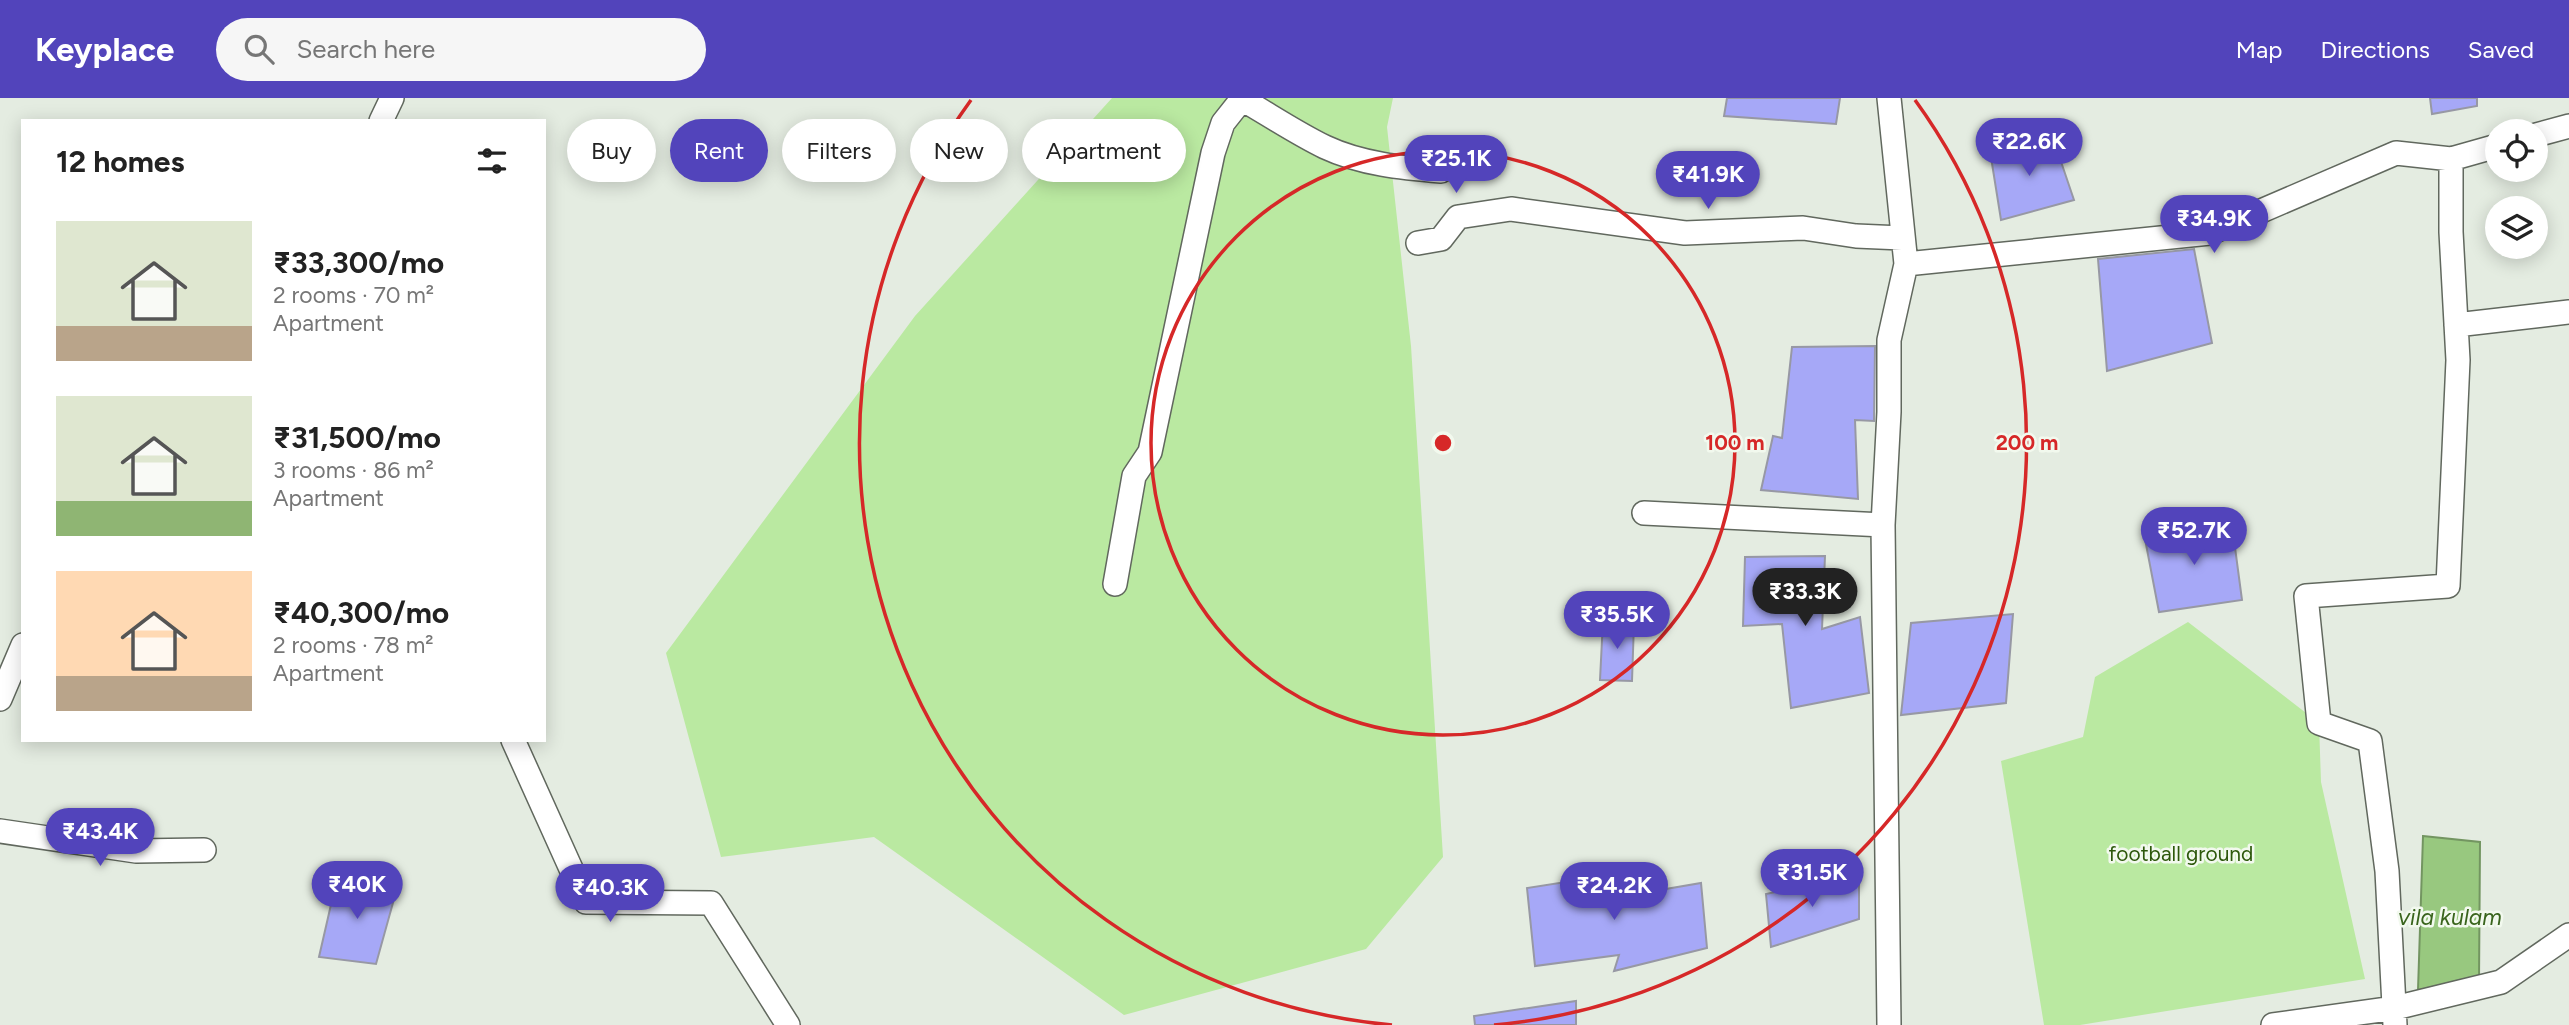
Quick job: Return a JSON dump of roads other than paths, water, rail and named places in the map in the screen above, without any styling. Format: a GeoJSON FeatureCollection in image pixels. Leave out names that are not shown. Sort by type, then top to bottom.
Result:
{"type":"FeatureCollection","features":[{"type":"Feature","properties":{"kind":"street"},"geometry":{"type":"LineString","coordinates":[[382,119],[392,98]]}},
{"type":"Feature","properties":{"kind":"street"},"geometry":{"type":"LineString","coordinates":[[1115,584],[1133,476],[1150,452],[1213,153],[1223,123],[1241,98],[1336,151],[1402,168],[1441,171]]}},
{"type":"Feature","properties":{"kind":"street"},"geometry":{"type":"LineString","coordinates":[[1889,98],[1906,264],[1889,340],[1889,412],[1883,525],[1889,1025]]}},
{"type":"Feature","properties":{"kind":"street"},"geometry":{"type":"LineString","coordinates":[[2548,131],[2569,125]]}},
{"type":"Feature","properties":{"kind":"street"},"geometry":{"type":"LineString","coordinates":[[1906,264],[2210,233],[2396,153],[2451,159],[2485,149]]}},
{"type":"Feature","properties":{"kind":"street"},"geometry":{"type":"LineString","coordinates":[[2395,1016],[2387,871],[2370,741],[2319,723],[2306,596],[2448,586],[2458,360],[2451,232],[2451,159]]}},
{"type":"Feature","properties":{"kind":"street"},"geometry":{"type":"LineString","coordinates":[[1418,243],[1441,239],[1458,216],[1511,209],[1685,233],[1803,228],[1856,236],[1902,238]]}},
{"type":"Feature","properties":{"kind":"street"},"geometry":{"type":"LineString","coordinates":[[2456,325],[2569,312]]}},
{"type":"Feature","properties":{"kind":"street"},"geometry":{"type":"LineString","coordinates":[[1644,513],[1883,525]]}},
{"type":"Feature","properties":{"kind":"street"},"geometry":{"type":"LineString","coordinates":[[0,699],[21,650]]}},
{"type":"Feature","properties":{"kind":"street"},"geometry":{"type":"LineString","coordinates":[[514,742],[586,902],[711,903],[788,1025]]}},
{"type":"Feature","properties":{"kind":"street"},"geometry":{"type":"LineString","coordinates":[[0,831],[136,851],[204,850]]}},
{"type":"Feature","properties":{"kind":"street"},"geometry":{"type":"LineString","coordinates":[[2273,1025],[2395,1016],[2501,982],[2569,935]]}},
{"type":"Feature","properties":{"kind":"water","name":"vila kulam"},"geometry":{"type":"Polygon","coordinates":[[[2423,836],[2480,842],[2479,982],[2418,990],[2423,836]]]}},
{"type":"Feature","properties":{"kind":"park label","name":"football ground"},"geometry":{"type":"Point","coordinates":[2181,854]}}]}
